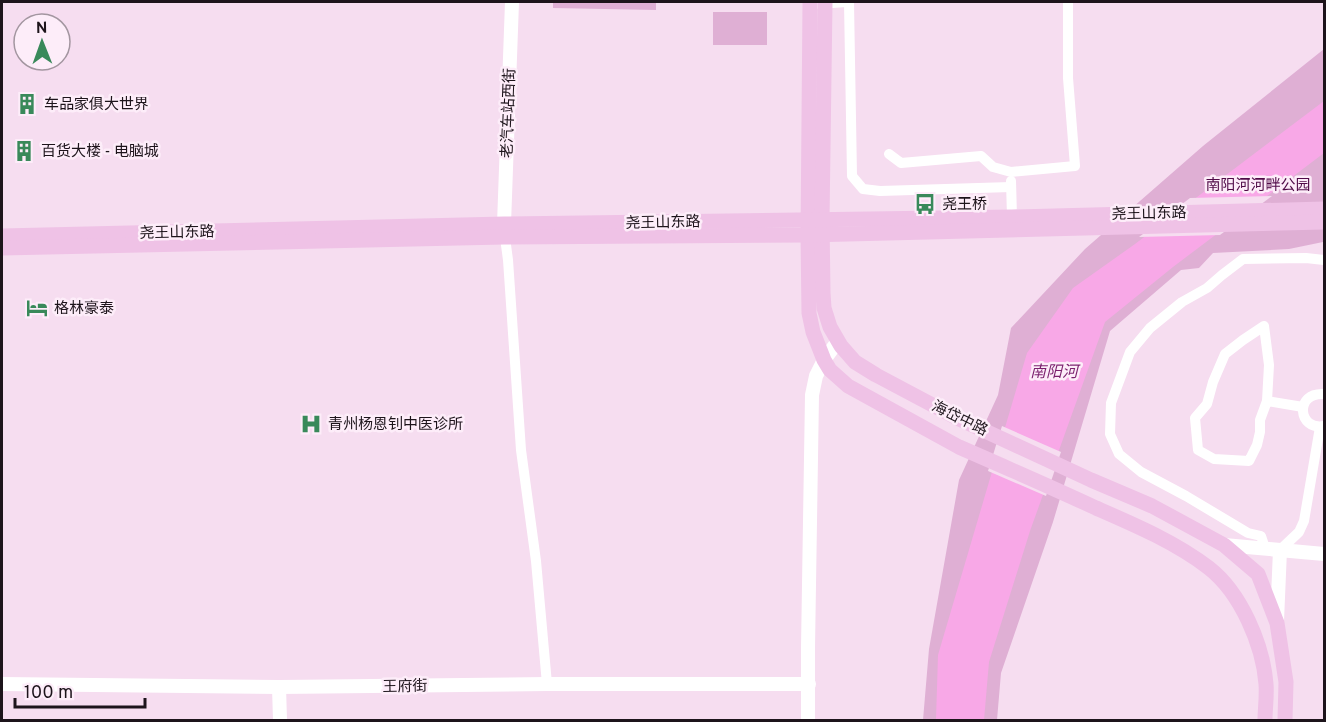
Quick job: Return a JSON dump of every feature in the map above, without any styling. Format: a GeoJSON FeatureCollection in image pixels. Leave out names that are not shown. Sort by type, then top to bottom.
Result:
{"type":"FeatureCollection","features":[{"type":"Feature","properties":{"kind":"main road","name":"海岱中路"},"geometry":{"type":"LineString","coordinates":[[817,3],[815,227],[810,313],[813,332],[824,360],[836,377],[865,397],[959,447],[1144,529],[1181,549],[1210,569],[1228,588],[1257,641],[1266,685],[1265,720]]}},
{"type":"Feature","properties":{"kind":"main road","name":"尧王山东路"},"geometry":{"type":"LineString","coordinates":[[2,236],[815,227],[1324,209]]}},
{"type":"Feature","properties":{"kind":"main road","name":"尧王山东路"},"geometry":{"type":"LineString","coordinates":[[1018,220],[1324,222]]}},
{"type":"Feature","properties":{"kind":"main road","name":"海岱中路"},"geometry":{"type":"LineString","coordinates":[[815,227],[824,308],[830,327],[838,341],[855,362],[957,418],[1152,506],[1224,545],[1258,574],[1277,623],[1286,682],[1285,720]]}},
{"type":"Feature","properties":{"kind":"main road","name":"尧王山东路"},"geometry":{"type":"LineString","coordinates":[[2,248],[504,230]]}},
{"type":"Feature","properties":{"kind":"street","name":"老汽车站西街"},"geometry":{"type":"LineString","coordinates":[[504,230],[512,2]]}},
{"type":"Feature","properties":{"kind":"street"},"geometry":{"type":"LineString","coordinates":[[817,3],[848,2],[852,176],[863,189],[880,191],[1011,187]]}},
{"type":"Feature","properties":{"kind":"street"},"geometry":{"type":"LineString","coordinates":[[889,154],[901,163],[981,156],[993,167],[1011,172],[1075,166],[1068,78],[1068,2]]}},
{"type":"Feature","properties":{"kind":"street"},"geometry":{"type":"LineString","coordinates":[[1011,172],[1011,187],[1018,220]]}},
{"type":"Feature","properties":{"kind":"street"},"geometry":{"type":"LineString","coordinates":[[504,230],[521,450],[536,561],[547,684]]}},
{"type":"Feature","properties":{"kind":"street"},"geometry":{"type":"LineString","coordinates":[[1265,548],[1261,536],[1248,533],[1141,472],[1119,454],[1110,434],[1111,403],[1130,352],[1150,328],[1182,302],[1207,288],[1243,259],[1324,260]]}},
{"type":"Feature","properties":{"kind":"street"},"geometry":{"type":"LineString","coordinates":[[1264,326],[1269,364],[1267,401],[1260,420],[1257,445],[1249,461],[1214,459],[1198,450],[1195,418],[1207,404],[1213,382],[1225,354],[1264,326]]}},
{"type":"Feature","properties":{"kind":"street"},"geometry":{"type":"LineString","coordinates":[[808,720],[812,394],[816,376],[838,341]]}},
{"type":"Feature","properties":{"kind":"street"},"geometry":{"type":"LineString","coordinates":[[1277,623],[1280,550],[1299,532],[1304,521],[1322,427],[1307,422],[1303,407],[1312,395],[1324,394]]}},
{"type":"Feature","properties":{"kind":"street"},"geometry":{"type":"LineString","coordinates":[[1267,401],[1303,407]]}},
{"type":"Feature","properties":{"kind":"street"},"geometry":{"type":"LineString","coordinates":[[1224,545],[1324,554]]}},
{"type":"Feature","properties":{"kind":"street","name":"王府街"},"geometry":{"type":"LineString","coordinates":[[2,684],[279,687],[809,684]]}},
{"type":"Feature","properties":{"kind":"street"},"geometry":{"type":"LineString","coordinates":[[279,687],[280,720]]}},
{"type":"Feature","properties":{"kind":"green space"},"geometry":{"type":"Polygon","coordinates":[[[553,2],[656,2],[656,10],[553,8],[553,2]]]}},
{"type":"Feature","properties":{"kind":"green space"},"geometry":{"type":"Polygon","coordinates":[[[713,12],[767,12],[767,45],[713,45],[713,12]]]}},
{"type":"Feature","properties":{"kind":"green space","name":"南阳河河畔公园"},"geometry":{"type":"Polygon","coordinates":[[[1324,49],[1323,242],[1289,249],[1213,253],[1199,268],[1181,270],[1110,331],[1053,522],[1001,673],[997,720],[923,720],[929,649],[959,480],[998,395],[1011,328],[1085,249],[1203,146],[1324,49]]]}},
{"type":"Feature","properties":{"kind":"water","name":"南阳河"},"geometry":{"type":"Polygon","coordinates":[[[1324,101],[1324,153],[1173,267],[1105,322],[1030,531],[989,662],[984,720],[936,720],[938,655],[1027,353],[1073,288],[1324,101]]]}},
{"type":"Feature","properties":{"kind":"pier"},"geometry":{"type":"Polygon","coordinates":[[[1272,196],[1220,235],[1139,237],[1190,198],[1272,196]]]}},
{"type":"Feature","properties":{"kind":"pier"},"geometry":{"type":"Polygon","coordinates":[[[1002,426],[1061,452],[1046,496],[988,471],[1002,426]]]}},
{"type":"Feature","properties":{"kind":"place","name":"车品家俱大世界"},"geometry":{"type":"Point","coordinates":[27,104]}},
{"type":"Feature","properties":{"kind":"place","name":"百货大楼 - 电脑城"},"geometry":{"type":"Point","coordinates":[24,151]}},
{"type":"Feature","properties":{"kind":"place","name":"尧王桥"},"geometry":{"type":"Point","coordinates":[925,204]}},
{"type":"Feature","properties":{"kind":"place","name":"格林豪泰"},"geometry":{"type":"Point","coordinates":[37,308]}},
{"type":"Feature","properties":{"kind":"place","name":"青州杨恩钊中医诊所"},"geometry":{"type":"Point","coordinates":[311,424]}}]}
